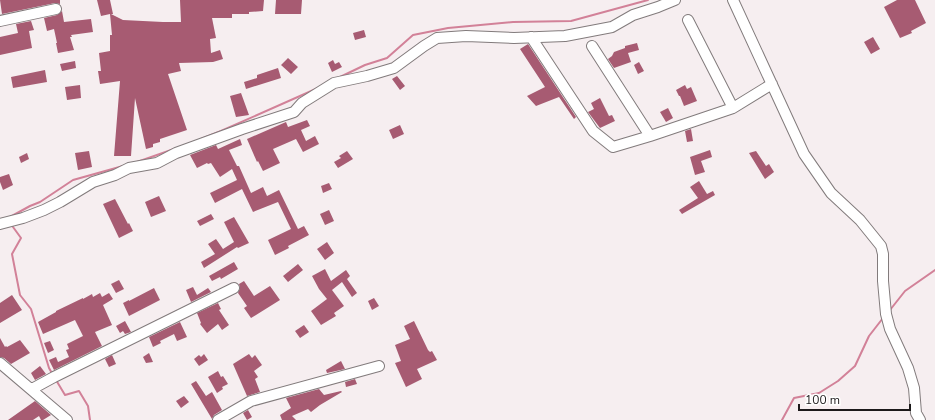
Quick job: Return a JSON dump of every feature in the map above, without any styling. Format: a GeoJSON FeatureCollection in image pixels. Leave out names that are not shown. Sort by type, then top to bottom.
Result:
{"type":"FeatureCollection","features":[{"type":"Feature","properties":{"kind":"street"},"geometry":{"type":"LineString","coordinates":[[2,221],[23,218],[60,202],[93,182],[115,175],[129,168],[157,163],[176,153],[242,128],[294,112],[302,103],[334,83],[367,76],[394,68],[437,38],[474,36],[514,38],[565,36],[612,27],[633,15],[658,8],[675,0]]}},
{"type":"Feature","properties":{"kind":"street"},"geometry":{"type":"LineString","coordinates":[[733,0],[804,154],[831,193],[860,220],[881,246],[883,254],[883,281],[886,314],[890,329],[908,368],[914,388],[916,413],[920,420]]}},
{"type":"Feature","properties":{"kind":"street"},"geometry":{"type":"LineString","coordinates":[[0,21],[56,9]]}},
{"type":"Feature","properties":{"kind":"street"},"geometry":{"type":"LineString","coordinates":[[688,20],[733,108]]}},
{"type":"Feature","properties":{"kind":"street"},"geometry":{"type":"LineString","coordinates":[[531,37],[594,131],[613,146],[650,136],[733,108],[772,84]]}},
{"type":"Feature","properties":{"kind":"street"},"geometry":{"type":"LineString","coordinates":[[592,46],[650,136]]}},
{"type":"Feature","properties":{"kind":"street"},"geometry":{"type":"LineString","coordinates":[[32,390],[50,379],[234,288]]}},
{"type":"Feature","properties":{"kind":"street"},"geometry":{"type":"LineString","coordinates":[[0,363],[67,420]]}},
{"type":"Feature","properties":{"kind":"street"},"geometry":{"type":"LineString","coordinates":[[218,420],[251,401],[379,366]]}},
{"type":"Feature","properties":{"kind":"building"},"geometry":{"type":"Polygon","coordinates":[[[0,0],[60,0],[60,4],[55,3],[2,14],[0,0]]]}},
{"type":"Feature","properties":{"kind":"building"},"geometry":{"type":"Polygon","coordinates":[[[97,0],[110,0],[113,14],[111,14],[123,20],[181,22],[180,0],[264,0],[263,11],[249,12],[249,14],[232,14],[232,18],[212,18],[216,38],[210,39],[211,53],[220,50],[223,59],[213,62],[179,63],[181,71],[168,74],[187,130],[160,139],[160,142],[153,144],[153,147],[146,149],[135,98],[131,156],[114,156],[120,81],[100,84],[98,71],[101,71],[99,53],[110,51],[110,35],[112,35],[110,14],[101,16],[97,0]]]}},
{"type":"Feature","properties":{"kind":"building"},"geometry":{"type":"Polygon","coordinates":[[[276,0],[302,0],[301,14],[275,14],[276,0]]]}},
{"type":"Feature","properties":{"kind":"building"},"geometry":{"type":"Polygon","coordinates":[[[897,0],[915,0],[926,23],[911,31],[912,33],[900,38],[884,7],[897,0]]]}},
{"type":"Feature","properties":{"kind":"building"},"geometry":{"type":"Polygon","coordinates":[[[62,11],[64,22],[91,19],[93,32],[71,35],[72,37],[70,37],[74,50],[58,53],[54,29],[47,31],[44,18],[57,15],[62,11]]]}},
{"type":"Feature","properties":{"kind":"building"},"geometry":{"type":"Polygon","coordinates":[[[31,21],[34,30],[29,31],[32,48],[0,55],[0,37],[18,33],[16,24],[31,21]]]}},
{"type":"Feature","properties":{"kind":"building"},"geometry":{"type":"Polygon","coordinates":[[[364,30],[366,37],[355,40],[353,33],[364,30]]]}},
{"type":"Feature","properties":{"kind":"building"},"geometry":{"type":"Polygon","coordinates":[[[873,37],[880,49],[871,54],[864,42],[873,37]]]}},
{"type":"Feature","properties":{"kind":"building"},"geometry":{"type":"Polygon","coordinates":[[[637,43],[639,50],[628,53],[631,62],[614,68],[608,59],[614,52],[625,48],[625,46],[637,43]]]}},
{"type":"Feature","properties":{"kind":"building"},"geometry":{"type":"Polygon","coordinates":[[[528,44],[576,117],[574,119],[559,97],[536,106],[527,96],[545,87],[520,49],[528,44]]]}},
{"type":"Feature","properties":{"kind":"building"},"geometry":{"type":"Polygon","coordinates":[[[288,58],[298,67],[291,74],[281,65],[288,58]]]}},
{"type":"Feature","properties":{"kind":"building"},"geometry":{"type":"Polygon","coordinates":[[[333,60],[335,64],[339,62],[342,67],[332,72],[328,63],[333,60]]]}},
{"type":"Feature","properties":{"kind":"building"},"geometry":{"type":"Polygon","coordinates":[[[75,61],[76,68],[62,71],[60,64],[75,61]]]}},
{"type":"Feature","properties":{"kind":"building"},"geometry":{"type":"Polygon","coordinates":[[[639,62],[644,71],[638,74],[634,65],[639,62]]]}},
{"type":"Feature","properties":{"kind":"building"},"geometry":{"type":"Polygon","coordinates":[[[278,68],[281,78],[246,89],[244,82],[257,78],[257,75],[278,68]]]}},
{"type":"Feature","properties":{"kind":"building"},"geometry":{"type":"Polygon","coordinates":[[[45,70],[47,82],[13,88],[11,77],[45,70]]]}},
{"type":"Feature","properties":{"kind":"building"},"geometry":{"type":"Polygon","coordinates":[[[397,76],[405,86],[400,90],[392,79],[397,76]]]}},
{"type":"Feature","properties":{"kind":"building"},"geometry":{"type":"Polygon","coordinates":[[[80,85],[81,98],[67,100],[65,87],[80,85]]]}},
{"type":"Feature","properties":{"kind":"building"},"geometry":{"type":"Polygon","coordinates":[[[685,85],[687,89],[691,87],[697,101],[684,106],[676,90],[685,85]]]}},
{"type":"Feature","properties":{"kind":"building"},"geometry":{"type":"Polygon","coordinates":[[[241,93],[249,115],[236,117],[230,96],[241,93]]]}},
{"type":"Feature","properties":{"kind":"building"},"geometry":{"type":"Polygon","coordinates":[[[600,98],[609,116],[612,115],[615,121],[600,128],[588,112],[594,109],[591,103],[600,98]]]}},
{"type":"Feature","properties":{"kind":"building"},"geometry":{"type":"Polygon","coordinates":[[[668,108],[673,118],[666,122],[660,112],[668,108]]]}},
{"type":"Feature","properties":{"kind":"building"},"geometry":{"type":"Polygon","coordinates":[[[307,120],[310,126],[301,130],[306,141],[315,136],[319,144],[303,152],[296,139],[273,149],[280,163],[263,171],[258,161],[257,162],[247,139],[286,122],[288,127],[307,120]]]}},
{"type":"Feature","properties":{"kind":"building"},"geometry":{"type":"Polygon","coordinates":[[[400,125],[404,134],[393,139],[389,130],[400,125]]]}},
{"type":"Feature","properties":{"kind":"building"},"geometry":{"type":"Polygon","coordinates":[[[691,129],[693,141],[687,142],[685,131],[691,129]]]}},
{"type":"Feature","properties":{"kind":"building"},"geometry":{"type":"Polygon","coordinates":[[[240,139],[242,145],[229,150],[237,166],[239,166],[251,193],[263,187],[267,196],[279,190],[298,229],[304,226],[309,235],[275,255],[268,240],[291,229],[278,202],[253,212],[242,189],[215,203],[210,193],[237,180],[232,169],[220,177],[211,163],[207,163],[197,168],[190,155],[216,145],[218,149],[240,139]]]}},
{"type":"Feature","properties":{"kind":"building"},"geometry":{"type":"Polygon","coordinates":[[[710,150],[712,157],[701,161],[705,172],[695,175],[690,157],[710,150]]]}},
{"type":"Feature","properties":{"kind":"building"},"geometry":{"type":"Polygon","coordinates":[[[89,151],[92,167],[78,170],[75,153],[89,151]]]}},
{"type":"Feature","properties":{"kind":"building"},"geometry":{"type":"Polygon","coordinates":[[[347,151],[353,159],[338,168],[334,162],[341,158],[339,156],[347,151]]]}},
{"type":"Feature","properties":{"kind":"building"},"geometry":{"type":"Polygon","coordinates":[[[756,151],[766,166],[769,164],[774,172],[765,179],[749,153],[756,151]]]}},
{"type":"Feature","properties":{"kind":"building"},"geometry":{"type":"Polygon","coordinates":[[[27,153],[29,159],[21,163],[19,157],[27,153]]]}},
{"type":"Feature","properties":{"kind":"building"},"geometry":{"type":"Polygon","coordinates":[[[9,174],[13,185],[3,190],[0,177],[9,174]]]}},
{"type":"Feature","properties":{"kind":"building"},"geometry":{"type":"Polygon","coordinates":[[[699,181],[707,194],[713,191],[715,195],[682,214],[679,210],[698,198],[690,187],[699,181]]]}},
{"type":"Feature","properties":{"kind":"building"},"geometry":{"type":"Polygon","coordinates":[[[329,183],[332,189],[323,193],[321,186],[329,183]]]}},
{"type":"Feature","properties":{"kind":"building"},"geometry":{"type":"Polygon","coordinates":[[[159,196],[166,211],[151,217],[145,202],[159,196]]]}},
{"type":"Feature","properties":{"kind":"building"},"geometry":{"type":"Polygon","coordinates":[[[115,199],[133,231],[119,238],[103,204],[115,199]]]}},
{"type":"Feature","properties":{"kind":"building"},"geometry":{"type":"Polygon","coordinates":[[[329,210],[334,221],[325,225],[320,214],[329,210]]]}},
{"type":"Feature","properties":{"kind":"building"},"geometry":{"type":"Polygon","coordinates":[[[211,214],[214,219],[200,226],[197,221],[211,214]]]}},
{"type":"Feature","properties":{"kind":"building"},"geometry":{"type":"Polygon","coordinates":[[[234,217],[249,243],[238,248],[237,247],[204,268],[201,262],[215,254],[208,244],[216,239],[223,249],[234,242],[224,222],[234,217]]]}},
{"type":"Feature","properties":{"kind":"building"},"geometry":{"type":"Polygon","coordinates":[[[327,242],[334,253],[325,260],[317,249],[327,242]]]}},
{"type":"Feature","properties":{"kind":"building"},"geometry":{"type":"Polygon","coordinates":[[[234,262],[238,269],[221,279],[220,277],[212,281],[209,276],[234,262]]]}},
{"type":"Feature","properties":{"kind":"building"},"geometry":{"type":"Polygon","coordinates":[[[298,264],[303,270],[288,282],[283,276],[298,264]]]}},
{"type":"Feature","properties":{"kind":"building"},"geometry":{"type":"Polygon","coordinates":[[[325,269],[331,281],[346,270],[350,276],[347,279],[357,293],[352,297],[342,282],[332,290],[344,306],[334,313],[336,316],[321,325],[311,311],[327,299],[319,289],[312,276],[325,269]]]}},
{"type":"Feature","properties":{"kind":"building"},"geometry":{"type":"Polygon","coordinates":[[[119,280],[124,289],[116,293],[111,284],[119,280]]]}},
{"type":"Feature","properties":{"kind":"building"},"geometry":{"type":"Polygon","coordinates":[[[244,281],[254,296],[270,286],[280,300],[251,318],[244,308],[247,306],[238,293],[240,288],[239,284],[244,281]]]}},
{"type":"Feature","properties":{"kind":"building"},"geometry":{"type":"Polygon","coordinates":[[[193,287],[197,295],[208,288],[211,292],[191,302],[186,290],[193,287]]]}},
{"type":"Feature","properties":{"kind":"building"},"geometry":{"type":"Polygon","coordinates":[[[154,288],[160,300],[129,316],[123,303],[154,288]]]}},
{"type":"Feature","properties":{"kind":"building"},"geometry":{"type":"Polygon","coordinates":[[[100,293],[102,297],[109,293],[113,299],[103,305],[112,325],[95,332],[102,346],[54,370],[49,360],[56,357],[58,362],[69,357],[66,350],[69,349],[67,344],[83,336],[75,320],[43,334],[38,322],[56,311],[83,298],[92,294],[93,297],[100,293]]]}},
{"type":"Feature","properties":{"kind":"building"},"geometry":{"type":"Polygon","coordinates":[[[12,295],[22,310],[0,323],[0,303],[12,295]]]}},
{"type":"Feature","properties":{"kind":"building"},"geometry":{"type":"Polygon","coordinates":[[[374,298],[379,306],[372,310],[368,301],[374,298]]]}},
{"type":"Feature","properties":{"kind":"building"},"geometry":{"type":"Polygon","coordinates":[[[218,303],[221,309],[219,310],[229,325],[222,330],[218,324],[207,333],[200,324],[201,323],[197,313],[218,303]]]}},
{"type":"Feature","properties":{"kind":"building"},"geometry":{"type":"Polygon","coordinates":[[[125,321],[131,332],[125,334],[123,331],[120,333],[116,326],[125,321]]]}},
{"type":"Feature","properties":{"kind":"building"},"geometry":{"type":"Polygon","coordinates":[[[414,321],[428,350],[430,352],[432,351],[437,360],[417,369],[422,379],[406,387],[395,363],[401,361],[395,345],[410,339],[404,326],[414,321]]]}},
{"type":"Feature","properties":{"kind":"building"},"geometry":{"type":"Polygon","coordinates":[[[180,322],[187,337],[177,341],[174,334],[160,341],[161,343],[153,347],[149,337],[180,322]]]}},
{"type":"Feature","properties":{"kind":"building"},"geometry":{"type":"Polygon","coordinates":[[[304,325],[309,332],[300,338],[295,331],[304,325]]]}},
{"type":"Feature","properties":{"kind":"building"},"geometry":{"type":"Polygon","coordinates":[[[0,338],[5,347],[20,340],[30,353],[11,364],[4,358],[0,357],[0,338]]]}},
{"type":"Feature","properties":{"kind":"building"},"geometry":{"type":"Polygon","coordinates":[[[50,341],[54,350],[48,353],[44,343],[50,341]]]}},
{"type":"Feature","properties":{"kind":"building"},"geometry":{"type":"Polygon","coordinates":[[[149,353],[153,362],[146,363],[143,357],[149,353]]]}},
{"type":"Feature","properties":{"kind":"building"},"geometry":{"type":"Polygon","coordinates":[[[204,354],[208,360],[199,366],[194,359],[199,355],[201,357],[204,354]]]}},
{"type":"Feature","properties":{"kind":"building"},"geometry":{"type":"Polygon","coordinates":[[[249,354],[252,358],[255,355],[262,365],[254,371],[258,377],[255,379],[260,392],[247,396],[233,364],[249,354]]]}},
{"type":"Feature","properties":{"kind":"building"},"geometry":{"type":"Polygon","coordinates":[[[112,355],[116,364],[109,367],[105,359],[112,355]]]}},
{"type":"Feature","properties":{"kind":"building"},"geometry":{"type":"Polygon","coordinates":[[[341,361],[345,369],[327,373],[326,370],[341,361]]]}},
{"type":"Feature","properties":{"kind":"building"},"geometry":{"type":"Polygon","coordinates":[[[40,366],[46,374],[35,380],[31,373],[40,366]]]}},
{"type":"Feature","properties":{"kind":"building"},"geometry":{"type":"Polygon","coordinates":[[[218,371],[221,377],[223,376],[228,384],[222,387],[223,389],[217,393],[208,377],[218,371]]]}},
{"type":"Feature","properties":{"kind":"building"},"geometry":{"type":"Polygon","coordinates":[[[355,379],[357,384],[346,387],[345,382],[355,379]]]}},
{"type":"Feature","properties":{"kind":"building"},"geometry":{"type":"Polygon","coordinates":[[[196,381],[206,396],[212,392],[222,410],[214,415],[212,419],[191,384],[196,381]]]}},
{"type":"Feature","properties":{"kind":"building"},"geometry":{"type":"Polygon","coordinates":[[[319,389],[324,395],[342,392],[311,412],[308,409],[292,416],[296,420],[282,420],[280,415],[291,408],[286,398],[319,389]]]}},
{"type":"Feature","properties":{"kind":"building"},"geometry":{"type":"Polygon","coordinates":[[[184,396],[189,402],[181,408],[176,401],[184,396]]]}},
{"type":"Feature","properties":{"kind":"building"},"geometry":{"type":"Polygon","coordinates":[[[35,401],[51,415],[43,420],[41,420],[39,416],[33,420],[8,420],[35,401]]]}},
{"type":"Feature","properties":{"kind":"building"},"geometry":{"type":"Polygon","coordinates":[[[248,410],[252,417],[247,420],[243,413],[248,410]]]}},
{"type":"Feature","properties":{"kind":"waterway"},"geometry":{"type":"LineString","coordinates":[[340,77],[365,65],[387,58],[413,35],[448,28],[513,22],[571,21],[648,0]]}},
{"type":"Feature","properties":{"kind":"waterway"},"geometry":{"type":"LineString","coordinates":[[201,139],[318,88]]}},
{"type":"Feature","properties":{"kind":"waterway"},"geometry":{"type":"LineString","coordinates":[[137,162],[174,149]]}},
{"type":"Feature","properties":{"kind":"waterway"},"geometry":{"type":"LineString","coordinates":[[10,217],[40,202],[73,180],[123,166]]}},
{"type":"Feature","properties":{"kind":"waterway"},"geometry":{"type":"LineString","coordinates":[[13,227],[21,238],[12,254],[20,295],[31,309],[49,368],[53,375]]}},
{"type":"Feature","properties":{"kind":"waterway"},"geometry":{"type":"LineString","coordinates":[[890,310],[905,291],[935,270]]}},
{"type":"Feature","properties":{"kind":"waterway"},"geometry":{"type":"LineString","coordinates":[[782,420],[794,398],[819,393],[838,381],[855,366],[869,336],[883,318]]}},
{"type":"Feature","properties":{"kind":"waterway"},"geometry":{"type":"LineString","coordinates":[[56,380],[65,395],[79,391],[88,406],[90,420]]}}]}
